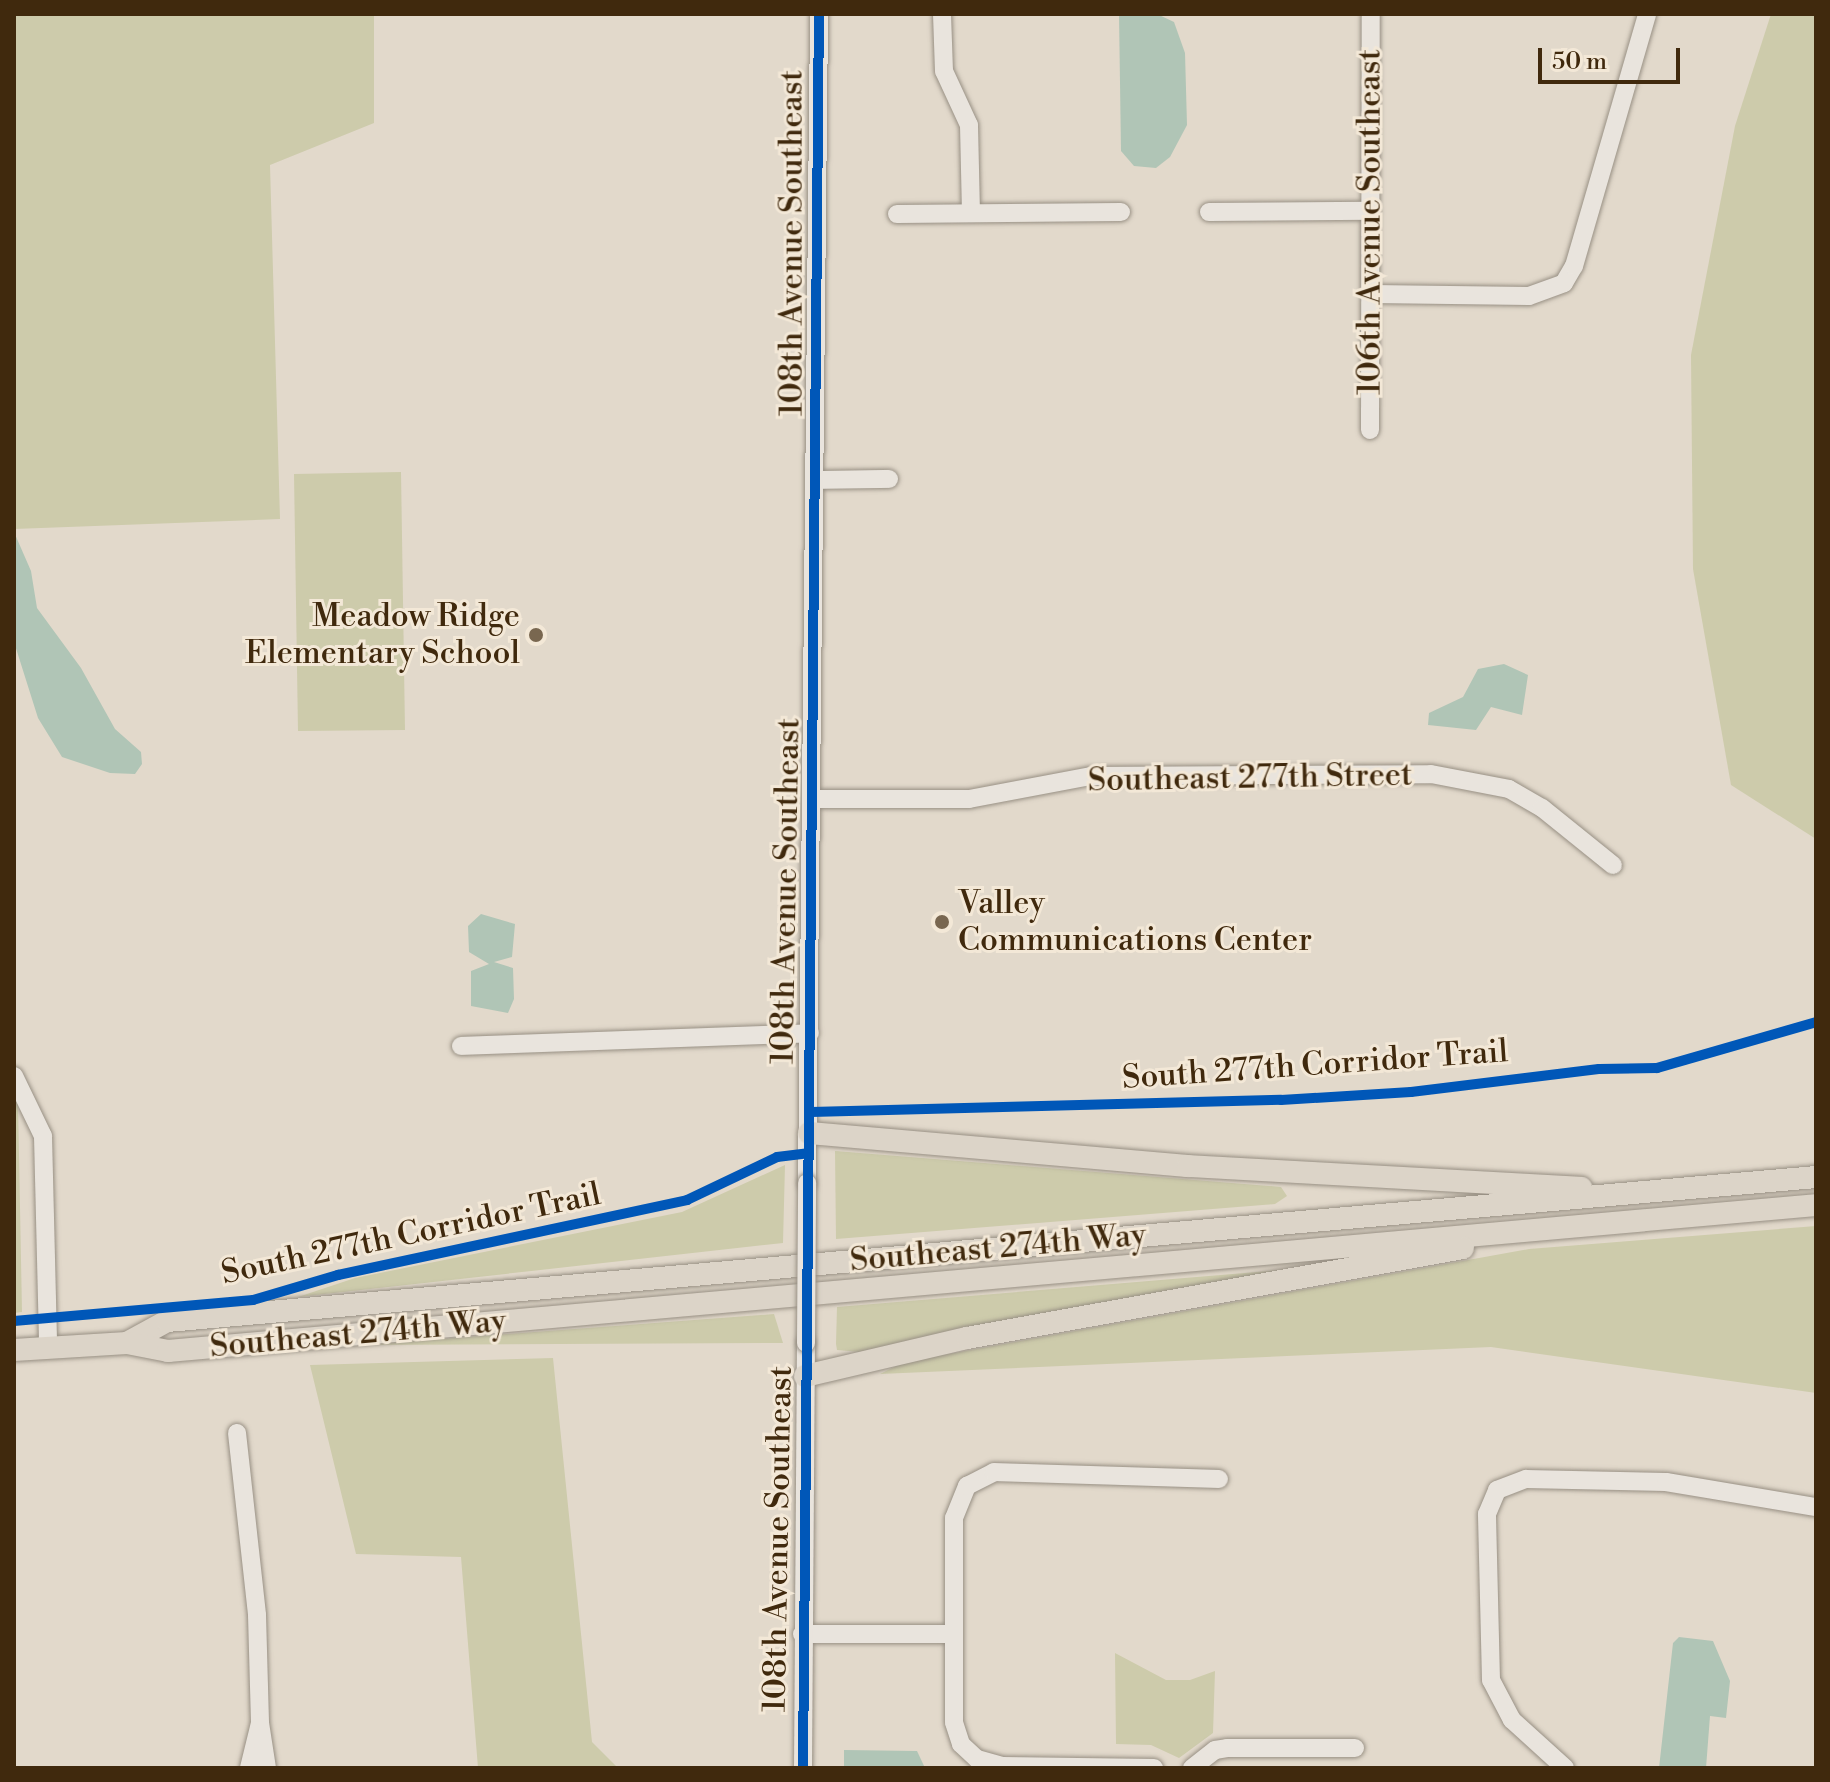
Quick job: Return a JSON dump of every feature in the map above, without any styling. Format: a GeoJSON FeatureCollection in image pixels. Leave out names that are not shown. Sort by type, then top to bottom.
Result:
{"type":"FeatureCollection","features":[{"type":"Feature","properties":{"kind":"main road"},"geometry":{"type":"LineString","coordinates":[[809,1133],[1188,1166],[1682,1190],[1816,1177]]}},
{"type":"Feature","properties":{"kind":"main road","name":"Southeast 274th Way"},"geometry":{"type":"LineString","coordinates":[[127,1343],[167,1321],[1682,1190]]}},
{"type":"Feature","properties":{"kind":"main road"},"geometry":{"type":"LineString","coordinates":[[805,1376],[967,1338],[1594,1224],[1816,1205]]}},
{"type":"Feature","properties":{"kind":"main road","name":"Southeast 274th Way"},"geometry":{"type":"LineString","coordinates":[[14,1350],[127,1343],[168,1351],[1594,1224]]}},
{"type":"Feature","properties":{"kind":"street","name":"108th Avenue Southeast"},"geometry":{"type":"LineString","coordinates":[[803,1768],[819,14]]}},
{"type":"Feature","properties":{"kind":"street"},"geometry":{"type":"LineString","coordinates":[[942,14],[944,71],[969,125],[971,213]]}},
{"type":"Feature","properties":{"kind":"street","name":"106th Avenue Southeast"},"geometry":{"type":"LineString","coordinates":[[1370,430],[1371,14]]}},
{"type":"Feature","properties":{"kind":"street"},"geometry":{"type":"LineString","coordinates":[[1372,294],[1529,296],[1564,283],[1574,266],[1647,14]]}},
{"type":"Feature","properties":{"kind":"street"},"geometry":{"type":"LineString","coordinates":[[1209,212],[1371,211]]}},
{"type":"Feature","properties":{"kind":"street"},"geometry":{"type":"LineString","coordinates":[[897,214],[1121,212]]}},
{"type":"Feature","properties":{"kind":"street"},"geometry":{"type":"LineString","coordinates":[[816,480],[889,479]]}},
{"type":"Feature","properties":{"kind":"street","name":"Southeast 277th Street"},"geometry":{"type":"LineString","coordinates":[[814,799],[969,799],[1091,776],[1431,774],[1509,789],[1542,808],[1613,865]]}},
{"type":"Feature","properties":{"kind":"street"},"geometry":{"type":"LineString","coordinates":[[461,1046],[810,1033]]}},
{"type":"Feature","properties":{"kind":"street"},"geometry":{"type":"LineString","coordinates":[[14,1076],[43,1136],[48,1347]]}},
{"type":"Feature","properties":{"kind":"street"},"geometry":{"type":"LineString","coordinates":[[237,1433],[257,1615],[260,1723],[267,1768]]}},
{"type":"Feature","properties":{"kind":"street"},"geometry":{"type":"LineString","coordinates":[[1154,1768],[1002,1766],[968,1751],[954,1722],[954,1518],[967,1486],[994,1472],[1219,1479]]}},
{"type":"Feature","properties":{"kind":"street"},"geometry":{"type":"LineString","coordinates":[[1565,1768],[1512,1720],[1491,1680],[1487,1514],[1497,1490],[1526,1479],[1666,1482],[1816,1507]]}},
{"type":"Feature","properties":{"kind":"street"},"geometry":{"type":"LineString","coordinates":[[802,1634],[954,1634]]}},
{"type":"Feature","properties":{"kind":"street"},"geometry":{"type":"LineString","coordinates":[[249,1768],[260,1723]]}},
{"type":"Feature","properties":{"kind":"street"},"geometry":{"type":"LineString","coordinates":[[1303,1748],[1304,1768]]}},
{"type":"Feature","properties":{"kind":"street"},"geometry":{"type":"LineString","coordinates":[[1192,1768],[1215,1750],[1355,1748]]}},
{"type":"Feature","properties":{"kind":"shaded area"},"geometry":{"type":"Polygon","coordinates":[[[14,14],[374,14],[374,123],[270,165],[280,519],[14,529],[14,14]]]}},
{"type":"Feature","properties":{"kind":"shaded area"},"geometry":{"type":"Polygon","coordinates":[[[1119,14],[1157,14],[1174,22],[1185,53],[1187,125],[1170,157],[1156,168],[1134,166],[1121,151],[1119,14]]]}},
{"type":"Feature","properties":{"kind":"shaded area"},"geometry":{"type":"Polygon","coordinates":[[[1771,14],[1816,14],[1816,839],[1731,785],[1693,569],[1691,355],[1735,126],[1771,14]]]}},
{"type":"Feature","properties":{"kind":"shaded area"},"geometry":{"type":"Polygon","coordinates":[[[401,472],[405,730],[298,731],[294,474],[401,472]]]}},
{"type":"Feature","properties":{"kind":"shaded area"},"geometry":{"type":"Polygon","coordinates":[[[14,532],[31,571],[37,608],[81,668],[115,729],[141,752],[142,764],[135,774],[110,773],[62,757],[38,718],[14,642],[14,532]]]}},
{"type":"Feature","properties":{"kind":"shaded area"},"geometry":{"type":"Polygon","coordinates":[[[1504,664],[1528,675],[1522,715],[1491,707],[1476,730],[1428,725],[1429,713],[1463,697],[1478,669],[1504,664]]]}},
{"type":"Feature","properties":{"kind":"shaded area"},"geometry":{"type":"Polygon","coordinates":[[[481,914],[515,924],[512,957],[494,962],[513,968],[514,999],[508,1013],[471,1006],[471,971],[489,964],[469,952],[468,926],[481,914]]]}},
{"type":"Feature","properties":{"kind":"shaded area"},"geometry":{"type":"Polygon","coordinates":[[[14,1102],[18,1102],[22,1312],[14,1313],[14,1102]]]}},
{"type":"Feature","properties":{"kind":"shaded area"},"geometry":{"type":"Polygon","coordinates":[[[835,1151],[1281,1187],[1287,1196],[1275,1204],[836,1239],[835,1151]]]}},
{"type":"Feature","properties":{"kind":"shaded area"},"geometry":{"type":"Polygon","coordinates":[[[785,1165],[783,1243],[298,1297],[355,1278],[682,1212],[785,1165]]]}},
{"type":"Feature","properties":{"kind":"shaded area"},"geometry":{"type":"Polygon","coordinates":[[[1816,1226],[1816,1393],[1491,1347],[880,1374],[904,1362],[1529,1249],[1816,1226]]]}},
{"type":"Feature","properties":{"kind":"shaded area"},"geometry":{"type":"Polygon","coordinates":[[[1280,1270],[860,1352],[837,1350],[837,1307],[1280,1270]]]}},
{"type":"Feature","properties":{"kind":"shaded area"},"geometry":{"type":"Polygon","coordinates":[[[774,1314],[783,1343],[361,1345],[774,1314]]]}},
{"type":"Feature","properties":{"kind":"shaded area"},"geometry":{"type":"Polygon","coordinates":[[[553,1358],[592,1742],[618,1768],[478,1768],[461,1557],[356,1554],[310,1365],[553,1358]]]}},
{"type":"Feature","properties":{"kind":"shaded area"},"geometry":{"type":"Polygon","coordinates":[[[1679,1637],[1713,1641],[1730,1681],[1726,1718],[1710,1716],[1706,1768],[1659,1768],[1673,1643],[1679,1637]]]}},
{"type":"Feature","properties":{"kind":"shaded area"},"geometry":{"type":"Polygon","coordinates":[[[1115,1653],[1166,1680],[1190,1680],[1215,1671],[1213,1733],[1179,1758],[1151,1745],[1116,1744],[1115,1653]]]}},
{"type":"Feature","properties":{"kind":"shaded area"},"geometry":{"type":"Polygon","coordinates":[[[844,1750],[917,1751],[925,1768],[844,1768],[844,1750]]]}},
{"type":"Feature","properties":{"kind":"cycle path"},"geometry":{"type":"LineString","coordinates":[[803,1768],[819,14]]}},
{"type":"Feature","properties":{"kind":"cycle path","name":"South 277th Corridor Trail"},"geometry":{"type":"LineString","coordinates":[[811,1112],[1281,1100],[1411,1092],[1599,1069],[1657,1068],[1816,1022]]}},
{"type":"Feature","properties":{"kind":"cycle path","name":"South 277th Corridor Trail"},"geometry":{"type":"LineString","coordinates":[[14,1321],[253,1300],[338,1275],[687,1200],[777,1157],[808,1153]]}},
{"type":"Feature","properties":{"kind":"place","name":"Meadow Ridge Elementary School"},"geometry":{"type":"Point","coordinates":[536,635]}},
{"type":"Feature","properties":{"kind":"place","name":"Valley Communications Center"},"geometry":{"type":"Point","coordinates":[942,922]}}]}
